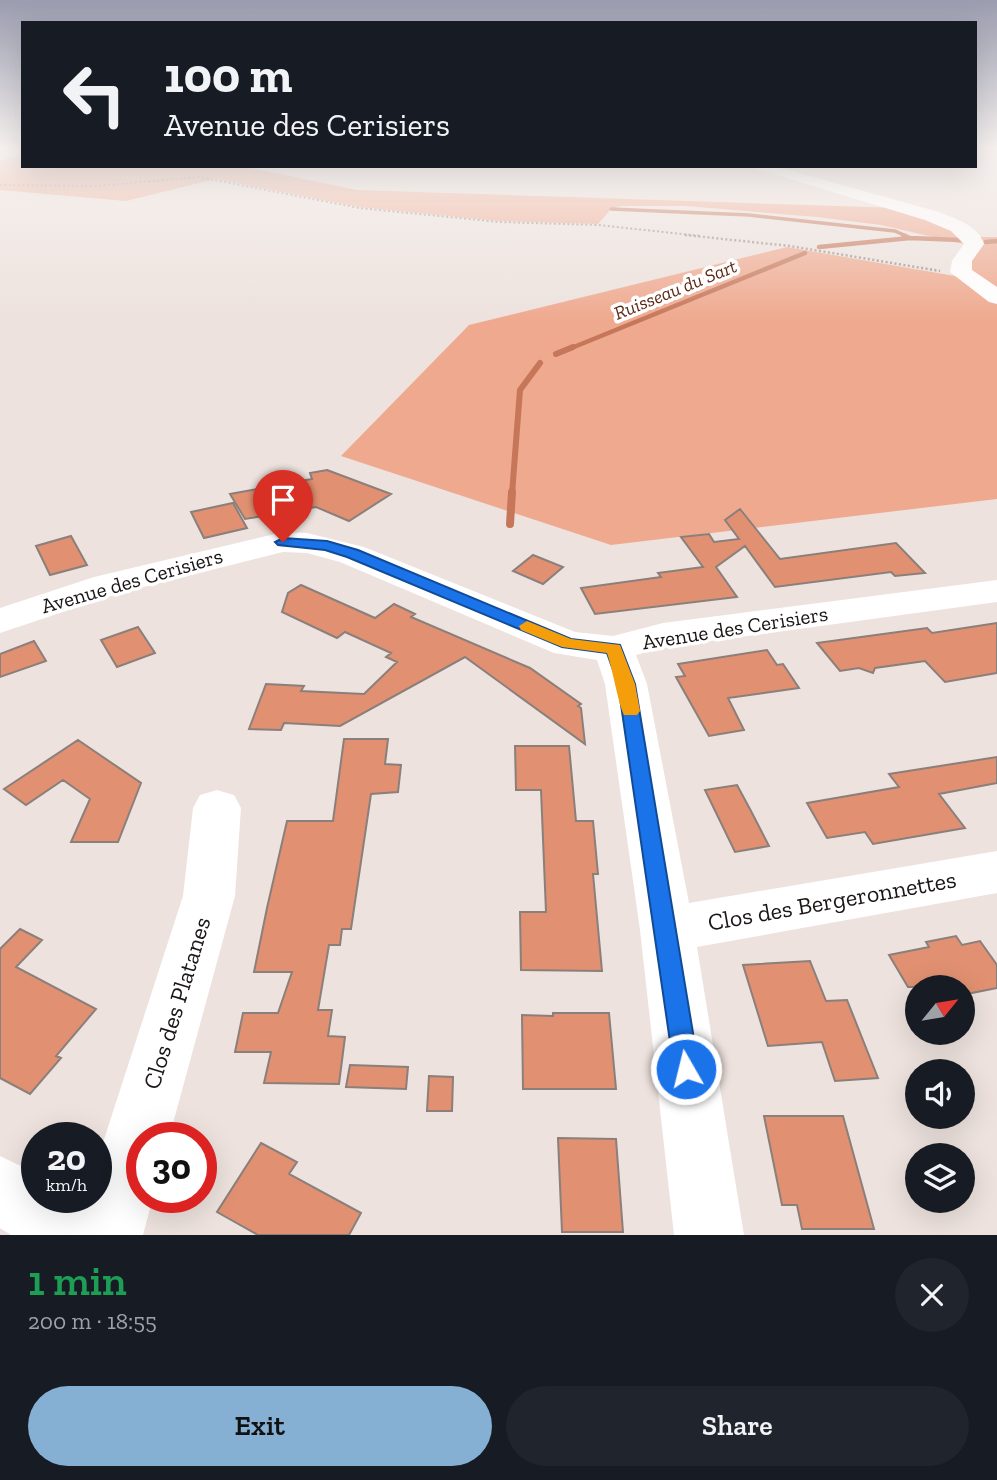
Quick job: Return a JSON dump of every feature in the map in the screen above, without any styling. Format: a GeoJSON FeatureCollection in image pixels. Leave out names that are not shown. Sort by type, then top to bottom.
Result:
{"type":"FeatureCollection","features":[{"type":"Feature","properties":{"kind":"street"},"geometry":{"type":"LineString","coordinates":[[894,206],[958,227],[974,241],[960,267],[965,275],[997,297]]}},
{"type":"Feature","properties":{"kind":"street","name":"Avenue des Cerisiers"},"geometry":{"type":"LineString","coordinates":[[0,621],[107,585],[283,542],[307,543],[352,554],[568,644],[614,649],[663,635],[997,590]]}},
{"type":"Feature","properties":{"kind":"street"},"geometry":{"type":"LineString","coordinates":[[614,649],[626,684],[667,930],[709,1235]]}},
{"type":"Feature","properties":{"kind":"street","name":"Clos des Platanes"},"geometry":{"type":"LineString","coordinates":[[108,1235],[209,896],[217,808]]}},
{"type":"Feature","properties":{"kind":"street","name":"Clos des Bergeronnettes"},"geometry":{"type":"LineString","coordinates":[[667,930],[997,872]]}},
{"type":"Feature","properties":{"kind":"street"},"geometry":{"type":"LineString","coordinates":[[0,1190],[75,1235]]}},
{"type":"Feature","properties":{"kind":"path"},"geometry":{"type":"LineString","coordinates":[[347,206],[499,222],[598,225],[790,246],[965,275]]}},
{"type":"Feature","properties":{"kind":"shaded area"},"geometry":{"type":"Polygon","coordinates":[[[352,206],[829,206],[900,208],[948,224],[968,245],[881,225],[686,206],[621,206],[611,209],[598,224],[498,221],[352,206]]]}},
{"type":"Feature","properties":{"kind":"shaded area"},"geometry":{"type":"Polygon","coordinates":[[[977,237],[997,237],[997,499],[611,545],[341,456],[469,325],[787,247],[955,276],[979,243],[977,237]]]}},
{"type":"Feature","properties":{"kind":"building"},"geometry":{"type":"Polygon","coordinates":[[[327,470],[391,494],[349,521],[316,507],[245,519],[230,494],[312,479],[310,473],[327,470]]]}},
{"type":"Feature","properties":{"kind":"building"},"geometry":{"type":"Polygon","coordinates":[[[233,503],[247,528],[204,538],[191,512],[233,503]]]}},
{"type":"Feature","properties":{"kind":"building"},"geometry":{"type":"Polygon","coordinates":[[[740,509],[780,559],[896,543],[925,573],[895,576],[891,572],[775,587],[745,546],[716,567],[737,597],[595,614],[581,588],[661,577],[658,573],[703,567],[681,537],[709,534],[714,542],[739,539],[725,520],[740,509]]]}},
{"type":"Feature","properties":{"kind":"building"},"geometry":{"type":"Polygon","coordinates":[[[71,536],[87,565],[50,575],[36,546],[71,536]]]}},
{"type":"Feature","properties":{"kind":"building"},"geometry":{"type":"Polygon","coordinates":[[[533,555],[563,567],[543,584],[513,571],[533,555]]]}},
{"type":"Feature","properties":{"kind":"building"},"geometry":{"type":"Polygon","coordinates":[[[301,585],[375,618],[394,604],[415,614],[411,617],[530,668],[581,704],[578,706],[581,708],[585,744],[465,657],[340,726],[284,723],[281,730],[249,729],[266,684],[304,686],[301,691],[364,694],[397,662],[386,657],[391,653],[345,632],[337,638],[282,612],[288,593],[301,585]]]}},
{"type":"Feature","properties":{"kind":"building"},"geometry":{"type":"Polygon","coordinates":[[[997,623],[997,673],[945,682],[925,661],[875,668],[873,673],[859,668],[840,671],[817,643],[927,628],[932,633],[997,623]]]}},
{"type":"Feature","properties":{"kind":"building"},"geometry":{"type":"Polygon","coordinates":[[[138,627],[155,653],[117,667],[101,640],[138,627]]]}},
{"type":"Feature","properties":{"kind":"building"},"geometry":{"type":"Polygon","coordinates":[[[34,641],[46,661],[0,677],[0,654],[34,641]]]}},
{"type":"Feature","properties":{"kind":"building"},"geometry":{"type":"Polygon","coordinates":[[[767,650],[777,665],[783,664],[799,688],[728,698],[744,730],[709,736],[676,677],[685,676],[678,664],[767,650]]]}},
{"type":"Feature","properties":{"kind":"building"},"geometry":{"type":"Polygon","coordinates":[[[344,739],[388,739],[385,764],[401,765],[398,792],[371,794],[351,929],[342,929],[340,945],[329,945],[318,1010],[332,1010],[328,1036],[345,1037],[339,1084],[264,1083],[271,1052],[235,1052],[243,1013],[278,1013],[292,972],[254,972],[287,821],[333,821],[344,739]]]}},
{"type":"Feature","properties":{"kind":"building"},"geometry":{"type":"Polygon","coordinates":[[[78,740],[141,783],[118,842],[71,842],[90,799],[63,780],[26,805],[4,789],[78,740]]]}},
{"type":"Feature","properties":{"kind":"building"},"geometry":{"type":"Polygon","coordinates":[[[515,746],[569,746],[576,821],[593,821],[598,874],[593,874],[602,971],[521,970],[520,912],[546,912],[541,790],[516,790],[515,746]]]}},
{"type":"Feature","properties":{"kind":"building"},"geometry":{"type":"Polygon","coordinates":[[[997,757],[997,783],[939,794],[965,828],[873,844],[865,832],[827,838],[807,803],[899,787],[889,774],[997,757]]]}},
{"type":"Feature","properties":{"kind":"building"},"geometry":{"type":"Polygon","coordinates":[[[737,785],[769,846],[735,852],[705,790],[737,785]]]}},
{"type":"Feature","properties":{"kind":"building"},"geometry":{"type":"Polygon","coordinates":[[[20,929],[42,940],[16,967],[96,1009],[56,1056],[61,1058],[30,1094],[0,1078],[0,949],[20,929]]]}},
{"type":"Feature","properties":{"kind":"building"},"geometry":{"type":"Polygon","coordinates":[[[956,936],[962,945],[980,941],[997,965],[997,988],[975,992],[975,975],[905,975],[905,982],[889,955],[929,947],[926,942],[956,936]]]}},
{"type":"Feature","properties":{"kind":"building"},"geometry":{"type":"Polygon","coordinates":[[[810,961],[826,1001],[847,1000],[878,1078],[835,1081],[822,1042],[768,1046],[743,965],[810,961]]]}},
{"type":"Feature","properties":{"kind":"building"},"geometry":{"type":"Polygon","coordinates":[[[553,1013],[609,1013],[616,1089],[523,1089],[522,1015],[553,1016],[553,1013]]]}},
{"type":"Feature","properties":{"kind":"building"},"geometry":{"type":"Polygon","coordinates":[[[350,1065],[408,1067],[406,1089],[346,1087],[350,1065]]]}},
{"type":"Feature","properties":{"kind":"building"},"geometry":{"type":"Polygon","coordinates":[[[429,1076],[453,1077],[452,1111],[427,1111],[429,1076]]]}},
{"type":"Feature","properties":{"kind":"building"},"geometry":{"type":"Polygon","coordinates":[[[764,1116],[843,1116],[874,1229],[802,1229],[797,1205],[782,1205],[764,1116]]]}},
{"type":"Feature","properties":{"kind":"building"},"geometry":{"type":"Polygon","coordinates":[[[558,1138],[616,1139],[623,1232],[562,1232],[558,1138]]]}},
{"type":"Feature","properties":{"kind":"building"},"geometry":{"type":"Polygon","coordinates":[[[261,1143],[297,1162],[289,1174],[361,1213],[349,1235],[258,1235],[217,1212],[261,1143]]]}},
{"type":"Feature","properties":{"kind":"waterway"},"geometry":{"type":"LineString","coordinates":[[611,209],[749,215],[895,231],[906,236]]}},
{"type":"Feature","properties":{"kind":"waterway","name":"Ruisseau du Sart"},"geometry":{"type":"LineString","coordinates":[[903,235],[910,238]]}},
{"type":"Feature","properties":{"kind":"waterway","name":"Ruisseau du Sart"},"geometry":{"type":"LineString","coordinates":[[819,247],[910,238]]}},
{"type":"Feature","properties":{"kind":"waterway","name":"Ruisseau du Sart"},"geometry":{"type":"LineString","coordinates":[[910,238],[960,240]]}},
{"type":"Feature","properties":{"kind":"waterway","name":"Ruisseau du Sart"},"geometry":{"type":"LineString","coordinates":[[986,242],[997,241]]}},
{"type":"Feature","properties":{"kind":"waterway","name":"Ruisseau du Sart"},"geometry":{"type":"LineString","coordinates":[[569,349],[805,253]]}},
{"type":"Feature","properties":{"kind":"waterway","name":"Ruisseau du Sart"},"geometry":{"type":"LineString","coordinates":[[556,354],[573,347]]}},
{"type":"Feature","properties":{"kind":"waterway","name":"Ruisseau du Sart"},"geometry":{"type":"LineString","coordinates":[[512,494],[520,390],[540,363]]}},
{"type":"Feature","properties":{"kind":"waterway","name":"Ruisseau du Sart"},"geometry":{"type":"LineString","coordinates":[[510,524],[512,492]]}},
{"type":"Feature","properties":{"kind":"slow traffic"},"geometry":{"type":"LineString","coordinates":[[527,626],[568,644],[614,649],[626,684],[631,711]]}},
{"type":"Feature","properties":{"kind":"route"},"geometry":{"type":"LineString","coordinates":[[283,542],[327,545],[568,644],[614,649],[626,684],[667,930],[686,1069]]}}]}
